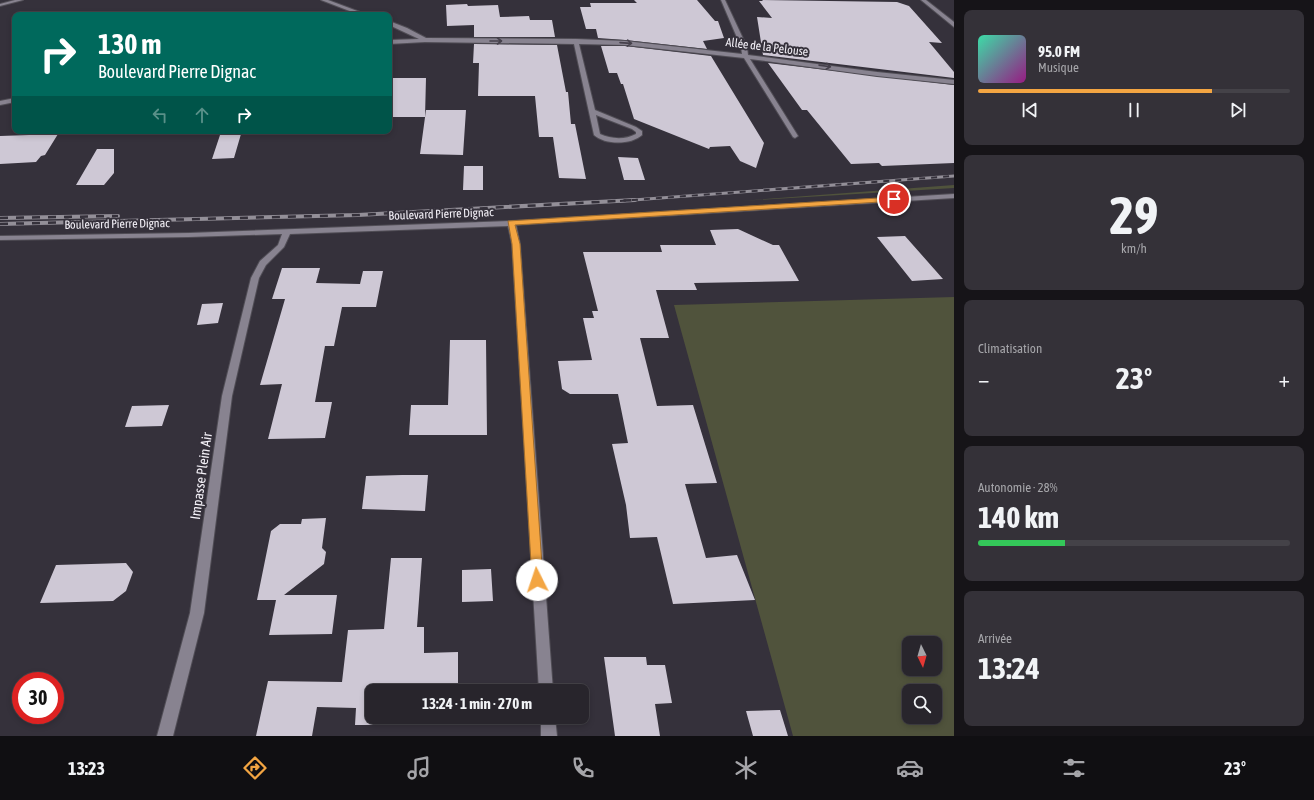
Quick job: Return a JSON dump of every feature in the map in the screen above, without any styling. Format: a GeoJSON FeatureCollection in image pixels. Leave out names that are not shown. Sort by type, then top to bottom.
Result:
{"type":"FeatureCollection","features":[{"type":"Feature","properties":{"kind":"street"},"geometry":{"type":"LineString","coordinates":[[0,5],[21,0]]}},
{"type":"Feature","properties":{"kind":"street"},"geometry":{"type":"LineString","coordinates":[[323,0],[357,12]]}},
{"type":"Feature","properties":{"kind":"street"},"geometry":{"type":"LineString","coordinates":[[723,0],[744,47],[745,56],[795,136]]}},
{"type":"Feature","properties":{"kind":"street"},"geometry":{"type":"LineString","coordinates":[[923,0],[954,25]]}},
{"type":"Feature","properties":{"kind":"street"},"geometry":{"type":"LineString","coordinates":[[392,24],[405,29],[425,40]]}},
{"type":"Feature","properties":{"kind":"street","name":"Allée de la Pelouse"},"geometry":{"type":"LineString","coordinates":[[392,42],[425,40],[576,41],[626,43],[954,82]]}},
{"type":"Feature","properties":{"kind":"street"},"geometry":{"type":"LineString","coordinates":[[576,41],[591,111],[597,135],[602,138],[624,139],[635,138],[639,135],[639,131],[634,128],[591,111]]}},
{"type":"Feature","properties":{"kind":"street"},"geometry":{"type":"LineString","coordinates":[[0,103],[12,101]]}},
{"type":"Feature","properties":{"kind":"street","name":"Boulevard Pierre Dignac"},"geometry":{"type":"LineString","coordinates":[[0,238],[287,231],[510,223],[954,196]]}},
{"type":"Feature","properties":{"kind":"street"},"geometry":{"type":"LineString","coordinates":[[510,223],[516,244],[534,538],[545,684]]}},
{"type":"Feature","properties":{"kind":"street","name":"Impasse Plein Air"},"geometry":{"type":"LineString","coordinates":[[165,736],[197,613],[228,396],[255,278],[264,262],[275,254],[284,244],[287,231]]}},
{"type":"Feature","properties":{"kind":"street"},"geometry":{"type":"LineString","coordinates":[[548,724],[549,736]]}},
{"type":"Feature","properties":{"kind":"green space"},"geometry":{"type":"Polygon","coordinates":[[[954,185],[954,188],[740,201],[954,185]]]}},
{"type":"Feature","properties":{"kind":"green space"},"geometry":{"type":"Polygon","coordinates":[[[954,297],[954,736],[793,736],[674,305],[954,297]]]}},
{"type":"Feature","properties":{"kind":"building"},"geometry":{"type":"Polygon","coordinates":[[[634,0],[697,0],[715,21],[718,21],[724,38],[703,41],[707,49],[598,38],[596,29],[586,29],[580,7],[591,7],[590,3],[637,3],[634,0]]]}},
{"type":"Feature","properties":{"kind":"building"},"geometry":{"type":"Polygon","coordinates":[[[762,0],[897,2],[909,6],[942,43],[929,42],[954,72],[954,78],[763,55],[757,17],[772,18],[759,1],[763,1],[762,0]]]}},
{"type":"Feature","properties":{"kind":"building"},"geometry":{"type":"Polygon","coordinates":[[[467,4],[468,6],[498,5],[500,17],[529,16],[530,20],[552,20],[555,37],[474,37],[474,25],[447,26],[446,5],[467,4]]]}},
{"type":"Feature","properties":{"kind":"building"},"geometry":{"type":"Polygon","coordinates":[[[474,44],[557,45],[566,92],[568,92],[571,124],[575,124],[586,179],[559,178],[553,137],[539,137],[535,96],[478,96],[479,63],[473,63],[474,44]]]}},
{"type":"Feature","properties":{"kind":"building"},"geometry":{"type":"Polygon","coordinates":[[[601,46],[625,46],[711,56],[764,143],[756,168],[740,161],[730,146],[710,147],[709,149],[634,119],[623,84],[621,84],[617,73],[609,73],[601,46]]]}},
{"type":"Feature","properties":{"kind":"building"},"geometry":{"type":"Polygon","coordinates":[[[768,63],[954,85],[954,163],[882,166],[879,163],[851,164],[807,110],[802,110],[768,63]]]}},
{"type":"Feature","properties":{"kind":"building"},"geometry":{"type":"Polygon","coordinates":[[[392,78],[426,78],[425,117],[392,117],[392,78]]]}},
{"type":"Feature","properties":{"kind":"building"},"geometry":{"type":"Polygon","coordinates":[[[426,110],[466,110],[463,155],[420,154],[426,110]]]}},
{"type":"Feature","properties":{"kind":"building"},"geometry":{"type":"Polygon","coordinates":[[[58,134],[45,155],[41,156],[36,162],[0,164],[0,136],[58,134]]]}},
{"type":"Feature","properties":{"kind":"building"},"geometry":{"type":"Polygon","coordinates":[[[241,134],[234,158],[212,159],[220,135],[241,134]]]}},
{"type":"Feature","properties":{"kind":"building"},"geometry":{"type":"Polygon","coordinates":[[[97,149],[114,149],[114,173],[104,185],[76,185],[97,149]]]}},
{"type":"Feature","properties":{"kind":"building"},"geometry":{"type":"Polygon","coordinates":[[[618,157],[638,158],[645,180],[624,180],[618,157]]]}},
{"type":"Feature","properties":{"kind":"building"},"geometry":{"type":"Polygon","coordinates":[[[464,166],[483,166],[483,190],[463,190],[464,166]]]}},
{"type":"Feature","properties":{"kind":"building"},"geometry":{"type":"Polygon","coordinates":[[[738,229],[773,245],[779,245],[799,281],[694,283],[697,290],[656,290],[669,338],[640,338],[657,406],[693,405],[717,483],[685,484],[706,558],[737,555],[755,600],[673,604],[657,537],[630,538],[626,505],[612,444],[628,443],[618,394],[570,394],[562,389],[558,361],[592,360],[583,318],[594,318],[592,311],[598,311],[583,252],[662,252],[660,245],[716,245],[710,230],[738,229]]]}},
{"type":"Feature","properties":{"kind":"building"},"geometry":{"type":"Polygon","coordinates":[[[905,236],[943,279],[912,281],[877,237],[905,236]]]}},
{"type":"Feature","properties":{"kind":"building"},"geometry":{"type":"Polygon","coordinates":[[[282,268],[320,268],[316,283],[360,284],[363,271],[383,271],[376,307],[342,307],[334,346],[325,346],[315,402],[332,402],[325,438],[268,439],[282,384],[260,385],[285,299],[272,299],[282,268]]]}},
{"type":"Feature","properties":{"kind":"building"},"geometry":{"type":"Polygon","coordinates":[[[223,303],[218,323],[197,325],[202,304],[223,303]]]}},
{"type":"Feature","properties":{"kind":"building"},"geometry":{"type":"Polygon","coordinates":[[[450,340],[486,340],[487,435],[409,435],[411,405],[448,405],[450,340]]]}},
{"type":"Feature","properties":{"kind":"building"},"geometry":{"type":"Polygon","coordinates":[[[169,405],[162,426],[125,427],[132,406],[169,405]]]}},
{"type":"Feature","properties":{"kind":"building"},"geometry":{"type":"Polygon","coordinates":[[[428,475],[425,511],[362,509],[366,476],[428,475]]]}},
{"type":"Feature","properties":{"kind":"building"},"geometry":{"type":"Polygon","coordinates":[[[326,518],[322,548],[326,552],[324,564],[284,595],[337,595],[332,634],[269,635],[276,600],[257,600],[271,531],[280,524],[301,524],[302,519],[326,518]]]}},
{"type":"Feature","properties":{"kind":"building"},"geometry":{"type":"Polygon","coordinates":[[[391,558],[422,558],[417,627],[424,627],[424,653],[458,652],[458,684],[365,684],[365,724],[377,725],[355,725],[356,708],[317,707],[312,736],[256,736],[268,681],[342,682],[348,630],[384,629],[391,558]]]}},
{"type":"Feature","properties":{"kind":"building"},"geometry":{"type":"Polygon","coordinates":[[[126,563],[133,572],[126,591],[113,601],[40,603],[56,565],[126,563]]]}},
{"type":"Feature","properties":{"kind":"building"},"geometry":{"type":"Polygon","coordinates":[[[491,569],[493,601],[462,602],[462,570],[491,569]]]}},
{"type":"Feature","properties":{"kind":"building"},"geometry":{"type":"Polygon","coordinates":[[[604,657],[646,657],[647,665],[665,665],[672,703],[655,704],[660,736],[615,736],[604,657]]]}},
{"type":"Feature","properties":{"kind":"building"},"geometry":{"type":"Polygon","coordinates":[[[780,710],[788,736],[753,736],[746,711],[780,710]]]}},
{"type":"Feature","properties":{"kind":"railway"},"geometry":{"type":"LineString","coordinates":[[629,200],[954,176]]}},
{"type":"Feature","properties":{"kind":"railway"},"geometry":{"type":"LineString","coordinates":[[0,224],[358,215],[629,200]]}},
{"type":"Feature","properties":{"kind":"railway"},"geometry":{"type":"LineString","coordinates":[[620,201],[629,200]]}},
{"type":"Feature","properties":{"kind":"railway"},"geometry":{"type":"LineString","coordinates":[[629,200],[635,200]]}},
{"type":"Feature","properties":{"kind":"railway"},"geometry":{"type":"LineString","coordinates":[[0,218],[118,216]]}},
{"type":"Feature","properties":{"kind":"route"},"geometry":{"type":"LineString","coordinates":[[537,580],[516,244],[513,229],[510,223],[894,199]]}}]}
